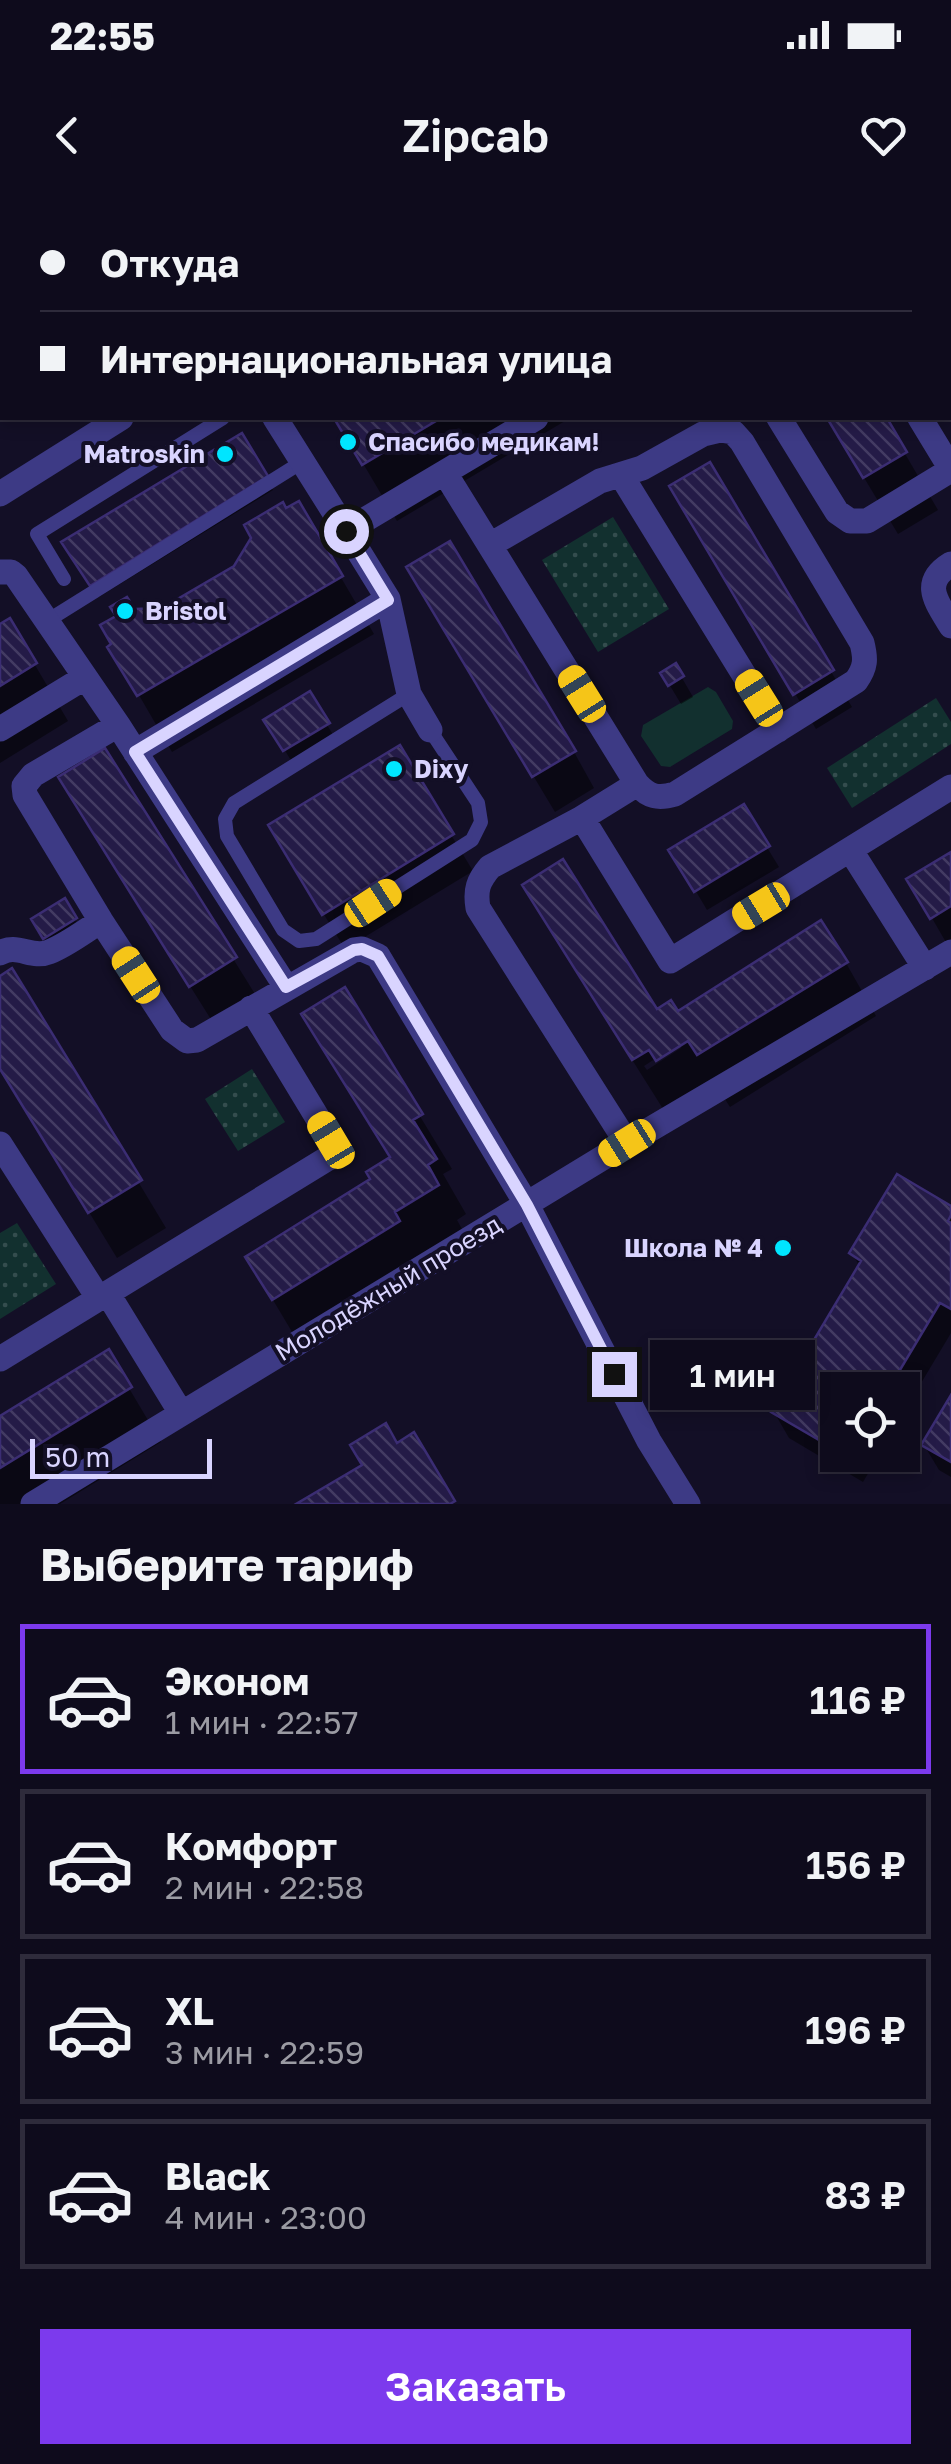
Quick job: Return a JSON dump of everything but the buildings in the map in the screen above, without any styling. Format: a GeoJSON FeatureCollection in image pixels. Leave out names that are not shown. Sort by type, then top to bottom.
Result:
{"type":"FeatureCollection","features":[{"type":"Feature","properties":{"kind":"street"},"geometry":{"type":"LineString","coordinates":[[0,494],[118,420]]}},
{"type":"Feature","properties":{"kind":"street"},"geometry":{"type":"LineString","coordinates":[[278,420],[388,600],[409,694],[430,730]]}},
{"type":"Feature","properties":{"kind":"street"},"geometry":{"type":"LineString","coordinates":[[346,531],[533,420]]}},
{"type":"Feature","properties":{"kind":"street"},"geometry":{"type":"LineString","coordinates":[[781,420],[837,512],[850,522],[868,520],[951,470],[921,420]]}},
{"type":"Feature","properties":{"kind":"street"},"geometry":{"type":"LineString","coordinates":[[445,472],[636,784],[646,794],[661,798],[675,794],[856,681],[864,669],[862,643],[742,442],[732,432],[703,434],[642,468],[600,481],[490,545]]}},
{"type":"Feature","properties":{"kind":"street"},"geometry":{"type":"LineString","coordinates":[[621,475],[778,730]]}},
{"type":"Feature","properties":{"kind":"street"},"geometry":{"type":"LineString","coordinates":[[951,564],[935,578],[933,588],[951,626]]}},
{"type":"Feature","properties":{"kind":"street"},"geometry":{"type":"LineString","coordinates":[[0,572],[16,576],[118,725],[286,987]]}},
{"type":"Feature","properties":{"kind":"street"},"geometry":{"type":"LineString","coordinates":[[135,752],[388,600]]}},
{"type":"Feature","properties":{"kind":"street"},"geometry":{"type":"LineString","coordinates":[[0,728],[84,678]]}},
{"type":"Feature","properties":{"kind":"street"},"geometry":{"type":"LineString","coordinates":[[118,725],[33,775],[24,786],[25,795],[172,1030],[187,1041],[196,1040],[354,950],[378,956],[527,1205],[649,1442],[688,1504]]}},
{"type":"Feature","properties":{"kind":"street"},"geometry":{"type":"LineString","coordinates":[[627,1143],[478,908],[476,892],[480,878],[490,868],[636,784]]}},
{"type":"Feature","properties":{"kind":"street"},"geometry":{"type":"LineString","coordinates":[[582,818],[670,962],[951,787]]}},
{"type":"Feature","properties":{"kind":"street"},"geometry":{"type":"LineString","coordinates":[[851,851],[925,968]]}},
{"type":"Feature","properties":{"kind":"street"},"geometry":{"type":"LineString","coordinates":[[0,952],[7,948],[36,955],[48,953],[101,920]]}},
{"type":"Feature","properties":{"kind":"street","name":"Молодёжный проезд"},"geometry":{"type":"LineString","coordinates":[[33,1504],[627,1143],[951,952]]}},
{"type":"Feature","properties":{"kind":"street"},"geometry":{"type":"LineString","coordinates":[[0,1359],[330,1157],[331,1140],[251,1008]]}},
{"type":"Feature","properties":{"kind":"street"},"geometry":{"type":"LineString","coordinates":[[0,1144],[181,1413]]}},
{"type":"Feature","properties":{"kind":"lane"},"geometry":{"type":"LineString","coordinates":[[64,579],[37,534],[221,420]]}},
{"type":"Feature","properties":{"kind":"lane"},"geometry":{"type":"LineString","coordinates":[[47,622],[302,462]]}},
{"type":"Feature","properties":{"kind":"lane"},"geometry":{"type":"LineString","coordinates":[[409,694],[234,803],[226,818],[227,836],[283,930],[299,941],[316,938],[472,840],[480,822],[478,803],[430,730]]}},
{"type":"Feature","properties":{"kind":"green space"},"geometry":{"type":"Polygon","coordinates":[[[613,517],[669,609],[598,652],[542,560],[613,517]]]}},
{"type":"Feature","properties":{"kind":"green space"},"geometry":{"type":"Polygon","coordinates":[[[708,687],[716,692],[733,721],[732,729],[670,767],[661,766],[641,736],[643,725],[708,687]]]}},
{"type":"Feature","properties":{"kind":"green space"},"geometry":{"type":"Polygon","coordinates":[[[936,698],[951,722],[951,744],[852,808],[827,768],[936,698]]]}},
{"type":"Feature","properties":{"kind":"green space"},"geometry":{"type":"Polygon","coordinates":[[[252,1069],[285,1122],[238,1151],[205,1099],[252,1069]]]}},
{"type":"Feature","properties":{"kind":"green space"},"geometry":{"type":"Polygon","coordinates":[[[17,1223],[56,1284],[0,1319],[0,1233],[17,1223]]]}},
{"type":"Feature","properties":{"kind":"place","name":"Спасибо медикам!"},"geometry":{"type":"Point","coordinates":[348,442]}},
{"type":"Feature","properties":{"kind":"place","name":"Matroskin"},"geometry":{"type":"Point","coordinates":[225,454]}},
{"type":"Feature","properties":{"kind":"place","name":"Bristol"},"geometry":{"type":"Point","coordinates":[125,611]}},
{"type":"Feature","properties":{"kind":"place","name":"Dixy"},"geometry":{"type":"Point","coordinates":[394,769]}},
{"type":"Feature","properties":{"kind":"place","name":"Школа № 4"},"geometry":{"type":"Point","coordinates":[783,1248]}},
{"type":"Feature","properties":{"kind":"route"},"geometry":{"type":"LineString","coordinates":[[346,531],[388,600],[135,752],[286,987],[354,950],[372,951],[378,956],[527,1205],[614,1374]]}}]}
